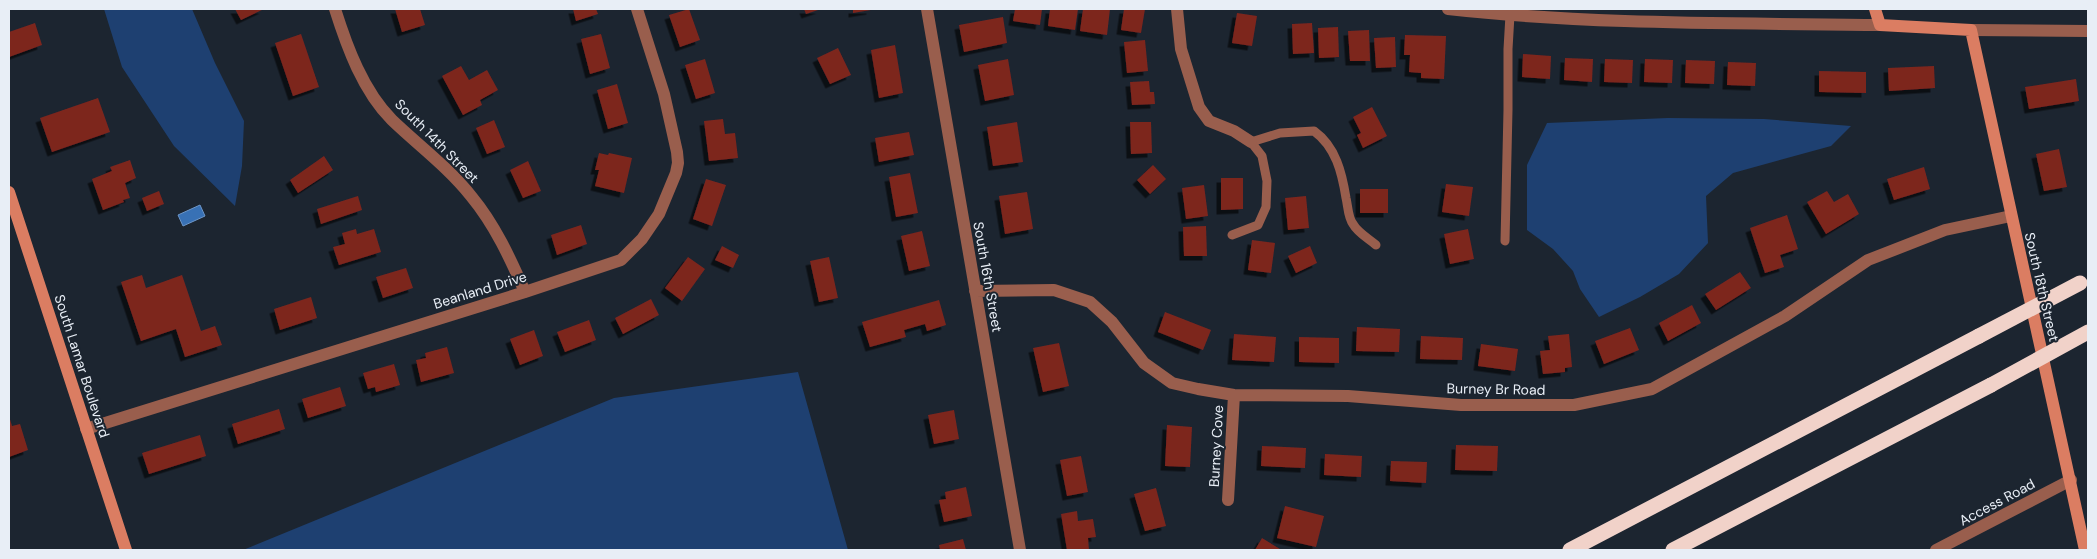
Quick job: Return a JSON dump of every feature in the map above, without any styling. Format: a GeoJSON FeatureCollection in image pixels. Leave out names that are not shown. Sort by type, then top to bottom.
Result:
{"type":"FeatureCollection","features":[{"type":"Feature","properties":{"kind":"highway"},"geometry":{"type":"LineString","coordinates":[[1570,550],[2084,281]]}},
{"type":"Feature","properties":{"kind":"highway"},"geometry":{"type":"LineString","coordinates":[[1673,550],[1991,385],[2088,332]]}},
{"type":"Feature","properties":{"kind":"street","name":"South 14th Street"},"geometry":{"type":"LineString","coordinates":[[335,9],[342,31],[366,87],[390,118],[436,160],[471,196],[501,240],[525,292]]}},
{"type":"Feature","properties":{"kind":"street","name":"Beanland Drive"},"geometry":{"type":"LineString","coordinates":[[86,428],[525,292],[620,260],[642,239],[659,214],[676,174],[678,152],[664,94],[637,9]]}},
{"type":"Feature","properties":{"kind":"street","name":"South 16th Street"},"geometry":{"type":"LineString","coordinates":[[927,9],[1020,550]]}},
{"type":"Feature","properties":{"kind":"street"},"geometry":{"type":"LineString","coordinates":[[1177,9],[1181,49],[1199,107],[1209,121],[1234,131],[1251,142]]}},
{"type":"Feature","properties":{"kind":"street"},"geometry":{"type":"LineString","coordinates":[[1448,9],[1612,22],[1880,25],[1971,30],[2088,31]]}},
{"type":"Feature","properties":{"kind":"street"},"geometry":{"type":"LineString","coordinates":[[1875,9],[1880,25]]}},
{"type":"Feature","properties":{"kind":"street","name":"South 18th Street"},"geometry":{"type":"LineString","coordinates":[[1971,30],[2085,550]]}},
{"type":"Feature","properties":{"kind":"street","name":"South Lamar Boulevard"},"geometry":{"type":"LineString","coordinates":[[9,192],[11,209],[126,550]]}},
{"type":"Feature","properties":{"kind":"street","name":"Burney Br Road"},"geometry":{"type":"LineString","coordinates":[[975,291],[1054,290],[1090,302],[1112,322],[1144,363],[1172,383],[1234,395],[1348,396],[1461,405],[1574,405],[1652,389],[1785,316],[1868,260],[1945,230],[2011,216]]}},
{"type":"Feature","properties":{"kind":"street","name":"Burney Cove"},"geometry":{"type":"LineString","coordinates":[[1228,500],[1234,395]]}},
{"type":"Feature","properties":{"kind":"street","name":"Access Road"},"geometry":{"type":"LineString","coordinates":[[1936,550],[2071,480]]}},
{"type":"Feature","properties":{"kind":"lane"},"geometry":{"type":"LineString","coordinates":[[1505,241],[1510,15]]}},
{"type":"Feature","properties":{"kind":"lane"},"geometry":{"type":"LineString","coordinates":[[1232,235],[1258,224],[1266,207],[1267,181],[1262,156],[1251,142],[1280,133],[1314,131],[1324,138],[1334,152],[1343,179],[1351,222],[1358,231],[1376,245]]}},
{"type":"Feature","properties":{"kind":"shaded area"},"geometry":{"type":"Polygon","coordinates":[[[104,9],[192,9],[215,63],[244,121],[242,166],[235,206],[174,146],[122,67],[104,9]]]}},
{"type":"Feature","properties":{"kind":"shaded area"},"geometry":{"type":"Polygon","coordinates":[[[1668,118],[1764,119],[1851,126],[1831,146],[1733,173],[1706,196],[1708,243],[1679,274],[1640,297],[1599,317],[1580,289],[1573,271],[1553,249],[1527,230],[1527,165],[1547,123],[1668,118]]]}},
{"type":"Feature","properties":{"kind":"shaded area"},"geometry":{"type":"Polygon","coordinates":[[[200,205],[205,216],[183,226],[178,215],[200,205]]]}},
{"type":"Feature","properties":{"kind":"shaded area"},"geometry":{"type":"Polygon","coordinates":[[[798,372],[848,550],[243,550],[614,398],[798,372]]]}},
{"type":"Feature","properties":{"kind":"building"},"geometry":{"type":"Polygon","coordinates":[[[235,9],[264,9],[241,20],[235,9]]]}},
{"type":"Feature","properties":{"kind":"building"},"geometry":{"type":"Polygon","coordinates":[[[395,9],[420,9],[425,25],[402,32],[395,9]]]}},
{"type":"Feature","properties":{"kind":"building"},"geometry":{"type":"Polygon","coordinates":[[[573,9],[596,9],[598,14],[576,21],[573,9]]]}},
{"type":"Feature","properties":{"kind":"building"},"geometry":{"type":"Polygon","coordinates":[[[689,9],[700,40],[680,47],[669,15],[689,9]]]}},
{"type":"Feature","properties":{"kind":"building"},"geometry":{"type":"Polygon","coordinates":[[[804,9],[821,9],[806,14],[804,9]]]}},
{"type":"Feature","properties":{"kind":"building"},"geometry":{"type":"Polygon","coordinates":[[[853,9],[871,9],[871,10],[853,13],[853,9]]]}},
{"type":"Feature","properties":{"kind":"building"},"geometry":{"type":"Polygon","coordinates":[[[1015,9],[1042,9],[1040,25],[1013,21],[1015,9]]]}},
{"type":"Feature","properties":{"kind":"building"},"geometry":{"type":"Polygon","coordinates":[[[1050,9],[1078,9],[1075,30],[1048,26],[1050,9]]]}},
{"type":"Feature","properties":{"kind":"building"},"geometry":{"type":"Polygon","coordinates":[[[1083,9],[1110,9],[1107,35],[1080,31],[1083,9]]]}},
{"type":"Feature","properties":{"kind":"building"},"geometry":{"type":"Polygon","coordinates":[[[1124,9],[1145,9],[1141,33],[1121,30],[1124,9]]]}},
{"type":"Feature","properties":{"kind":"building"},"geometry":{"type":"Polygon","coordinates":[[[1237,13],[1257,16],[1252,46],[1232,43],[1237,13]]]}},
{"type":"Feature","properties":{"kind":"building"},"geometry":{"type":"Polygon","coordinates":[[[1003,17],[1007,43],[964,52],[959,25],[1003,17]]]}},
{"type":"Feature","properties":{"kind":"building"},"geometry":{"type":"Polygon","coordinates":[[[35,23],[42,45],[9,57],[9,32],[35,23]]]}},
{"type":"Feature","properties":{"kind":"building"},"geometry":{"type":"Polygon","coordinates":[[[1312,23],[1314,53],[1293,54],[1292,24],[1312,23]]]}},
{"type":"Feature","properties":{"kind":"building"},"geometry":{"type":"Polygon","coordinates":[[[1338,27],[1339,57],[1319,58],[1318,28],[1338,27]]]}},
{"type":"Feature","properties":{"kind":"building"},"geometry":{"type":"Polygon","coordinates":[[[1369,30],[1370,61],[1350,61],[1348,31],[1369,30]]]}},
{"type":"Feature","properties":{"kind":"building"},"geometry":{"type":"Polygon","coordinates":[[[301,34],[319,87],[293,96],[275,43],[301,34]]]}},
{"type":"Feature","properties":{"kind":"building"},"geometry":{"type":"Polygon","coordinates":[[[601,34],[610,68],[590,74],[581,39],[601,34]]]}},
{"type":"Feature","properties":{"kind":"building"},"geometry":{"type":"Polygon","coordinates":[[[1405,35],[1446,36],[1444,79],[1421,78],[1421,73],[1409,72],[1410,55],[1404,55],[1405,35]]]}},
{"type":"Feature","properties":{"kind":"building"},"geometry":{"type":"Polygon","coordinates":[[[1395,37],[1396,67],[1376,68],[1374,38],[1395,37]]]}},
{"type":"Feature","properties":{"kind":"building"},"geometry":{"type":"Polygon","coordinates":[[[1145,40],[1148,71],[1127,73],[1124,42],[1145,40]]]}},
{"type":"Feature","properties":{"kind":"building"},"geometry":{"type":"Polygon","coordinates":[[[895,45],[903,93],[879,98],[871,50],[895,45]]]}},
{"type":"Feature","properties":{"kind":"building"},"geometry":{"type":"Polygon","coordinates":[[[838,48],[851,75],[830,84],[817,58],[838,48]]]}},
{"type":"Feature","properties":{"kind":"building"},"geometry":{"type":"Polygon","coordinates":[[[1523,54],[1551,56],[1550,79],[1522,77],[1523,54]]]}},
{"type":"Feature","properties":{"kind":"building"},"geometry":{"type":"Polygon","coordinates":[[[1565,58],[1593,59],[1592,82],[1564,80],[1565,58]]]}},
{"type":"Feature","properties":{"kind":"building"},"geometry":{"type":"Polygon","coordinates":[[[705,59],[715,93],[696,99],[685,65],[705,59]]]}},
{"type":"Feature","properties":{"kind":"building"},"geometry":{"type":"Polygon","coordinates":[[[1008,59],[1014,95],[985,101],[978,65],[1008,59]]]}},
{"type":"Feature","properties":{"kind":"building"},"geometry":{"type":"Polygon","coordinates":[[[1605,59],[1633,60],[1632,83],[1604,82],[1605,59]]]}},
{"type":"Feature","properties":{"kind":"building"},"geometry":{"type":"Polygon","coordinates":[[[1645,59],[1673,60],[1672,83],[1644,82],[1645,59]]]}},
{"type":"Feature","properties":{"kind":"building"},"geometry":{"type":"Polygon","coordinates":[[[1686,60],[1715,61],[1714,84],[1685,83],[1686,60]]]}},
{"type":"Feature","properties":{"kind":"building"},"geometry":{"type":"Polygon","coordinates":[[[1728,62],[1756,63],[1755,86],[1727,85],[1728,62]]]}},
{"type":"Feature","properties":{"kind":"building"},"geometry":{"type":"Polygon","coordinates":[[[461,66],[469,80],[487,70],[498,90],[480,100],[482,105],[463,115],[442,76],[461,66]]]}},
{"type":"Feature","properties":{"kind":"building"},"geometry":{"type":"Polygon","coordinates":[[[1934,66],[1935,88],[1889,91],[1888,68],[1934,66]]]}},
{"type":"Feature","properties":{"kind":"building"},"geometry":{"type":"Polygon","coordinates":[[[1819,71],[1866,72],[1866,93],[1819,92],[1819,71]]]}},
{"type":"Feature","properties":{"kind":"building"},"geometry":{"type":"Polygon","coordinates":[[[2076,79],[2079,101],[2029,109],[2025,87],[2076,79]]]}},
{"type":"Feature","properties":{"kind":"building"},"geometry":{"type":"Polygon","coordinates":[[[1149,81],[1150,92],[1154,92],[1155,104],[1132,105],[1130,82],[1149,81]]]}},
{"type":"Feature","properties":{"kind":"building"},"geometry":{"type":"Polygon","coordinates":[[[617,84],[628,123],[608,129],[597,90],[617,84]]]}},
{"type":"Feature","properties":{"kind":"building"},"geometry":{"type":"Polygon","coordinates":[[[98,98],[110,132],[52,152],[40,118],[98,98]]]}},
{"type":"Feature","properties":{"kind":"building"},"geometry":{"type":"Polygon","coordinates":[[[1372,107],[1387,136],[1363,148],[1357,135],[1361,133],[1353,117],[1372,107]]]}},
{"type":"Feature","properties":{"kind":"building"},"geometry":{"type":"Polygon","coordinates":[[[723,119],[725,134],[735,133],[738,158],[709,161],[704,121],[723,119]]]}},
{"type":"Feature","properties":{"kind":"building"},"geometry":{"type":"Polygon","coordinates":[[[494,120],[505,147],[487,154],[476,128],[494,120]]]}},
{"type":"Feature","properties":{"kind":"building"},"geometry":{"type":"Polygon","coordinates":[[[1017,122],[1023,162],[993,166],[987,127],[1017,122]]]}},
{"type":"Feature","properties":{"kind":"building"},"geometry":{"type":"Polygon","coordinates":[[[1130,122],[1151,122],[1152,153],[1131,154],[1130,122]]]}},
{"type":"Feature","properties":{"kind":"building"},"geometry":{"type":"Polygon","coordinates":[[[909,132],[914,155],[879,162],[875,138],[909,132]]]}},
{"type":"Feature","properties":{"kind":"building"},"geometry":{"type":"Polygon","coordinates":[[[2059,149],[2067,187],[2044,191],[2036,154],[2059,149]]]}},
{"type":"Feature","properties":{"kind":"building"},"geometry":{"type":"Polygon","coordinates":[[[599,153],[632,158],[624,193],[595,186],[599,170],[595,170],[599,153]]]}},
{"type":"Feature","properties":{"kind":"building"},"geometry":{"type":"Polygon","coordinates":[[[324,156],[333,170],[298,193],[290,180],[324,156]]]}},
{"type":"Feature","properties":{"kind":"building"},"geometry":{"type":"Polygon","coordinates":[[[130,160],[136,178],[125,183],[130,198],[103,210],[92,179],[112,171],[110,167],[130,160]]]}},
{"type":"Feature","properties":{"kind":"building"},"geometry":{"type":"Polygon","coordinates":[[[528,161],[541,191],[523,198],[510,170],[528,161]]]}},
{"type":"Feature","properties":{"kind":"building"},"geometry":{"type":"Polygon","coordinates":[[[1153,165],[1166,179],[1150,194],[1137,180],[1153,165]]]}},
{"type":"Feature","properties":{"kind":"building"},"geometry":{"type":"Polygon","coordinates":[[[1924,167],[1930,189],[1894,200],[1887,179],[1924,167]]]}},
{"type":"Feature","properties":{"kind":"building"},"geometry":{"type":"Polygon","coordinates":[[[910,173],[918,213],[896,217],[889,177],[910,173]]]}},
{"type":"Feature","properties":{"kind":"building"},"geometry":{"type":"Polygon","coordinates":[[[1221,178],[1243,178],[1243,209],[1221,210],[1221,178]]]}},
{"type":"Feature","properties":{"kind":"building"},"geometry":{"type":"Polygon","coordinates":[[[706,179],[726,185],[712,226],[693,219],[706,179]]]}},
{"type":"Feature","properties":{"kind":"building"},"geometry":{"type":"Polygon","coordinates":[[[1446,184],[1473,187],[1469,216],[1442,212],[1446,184]]]}},
{"type":"Feature","properties":{"kind":"building"},"geometry":{"type":"Polygon","coordinates":[[[1204,185],[1208,216],[1186,219],[1182,188],[1204,185]]]}},
{"type":"Feature","properties":{"kind":"building"},"geometry":{"type":"Polygon","coordinates":[[[1360,189],[1388,189],[1388,213],[1360,213],[1360,189]]]}},
{"type":"Feature","properties":{"kind":"building"},"geometry":{"type":"Polygon","coordinates":[[[159,191],[164,204],[147,211],[142,198],[159,191]]]}},
{"type":"Feature","properties":{"kind":"building"},"geometry":{"type":"Polygon","coordinates":[[[1827,191],[1834,202],[1848,194],[1859,214],[1826,234],[1807,202],[1827,191]]]}},
{"type":"Feature","properties":{"kind":"building"},"geometry":{"type":"Polygon","coordinates":[[[1027,192],[1033,229],[1005,234],[999,196],[1027,192]]]}},
{"type":"Feature","properties":{"kind":"building"},"geometry":{"type":"Polygon","coordinates":[[[358,196],[362,210],[321,224],[317,209],[358,196]]]}},
{"type":"Feature","properties":{"kind":"building"},"geometry":{"type":"Polygon","coordinates":[[[1306,196],[1309,228],[1288,230],[1285,198],[1306,196]]]}},
{"type":"Feature","properties":{"kind":"building"},"geometry":{"type":"Polygon","coordinates":[[[1787,215],[1798,249],[1780,255],[1784,267],[1765,273],[1750,228],[1787,215]]]}},
{"type":"Feature","properties":{"kind":"building"},"geometry":{"type":"Polygon","coordinates":[[[581,225],[587,244],[557,255],[551,235],[581,225]]]}},
{"type":"Feature","properties":{"kind":"building"},"geometry":{"type":"Polygon","coordinates":[[[1206,226],[1207,256],[1184,256],[1183,227],[1206,226]]]}},
{"type":"Feature","properties":{"kind":"building"},"geometry":{"type":"Polygon","coordinates":[[[356,229],[357,234],[374,229],[381,252],[339,265],[333,247],[345,244],[342,233],[356,229]]]}},
{"type":"Feature","properties":{"kind":"building"},"geometry":{"type":"Polygon","coordinates":[[[1468,229],[1474,259],[1450,264],[1444,234],[1468,229]]]}},
{"type":"Feature","properties":{"kind":"building"},"geometry":{"type":"Polygon","coordinates":[[[922,231],[930,266],[909,271],[901,236],[922,231]]]}},
{"type":"Feature","properties":{"kind":"building"},"geometry":{"type":"Polygon","coordinates":[[[1252,240],[1275,243],[1271,273],[1248,270],[1252,240]]]}},
{"type":"Feature","properties":{"kind":"building"},"geometry":{"type":"Polygon","coordinates":[[[722,246],[739,255],[733,268],[715,260],[722,246]]]}},
{"type":"Feature","properties":{"kind":"building"},"geometry":{"type":"Polygon","coordinates":[[[1310,246],[1317,263],[1296,273],[1288,256],[1310,246]]]}},
{"type":"Feature","properties":{"kind":"building"},"geometry":{"type":"Polygon","coordinates":[[[688,257],[705,269],[682,301],[665,288],[688,257]]]}},
{"type":"Feature","properties":{"kind":"building"},"geometry":{"type":"Polygon","coordinates":[[[829,257],[838,298],[819,302],[810,261],[829,257]]]}},
{"type":"Feature","properties":{"kind":"building"},"geometry":{"type":"Polygon","coordinates":[[[406,268],[413,288],[383,298],[376,277],[406,268]]]}},
{"type":"Feature","properties":{"kind":"building"},"geometry":{"type":"Polygon","coordinates":[[[1740,272],[1751,288],[1716,310],[1705,294],[1740,272]]]}},
{"type":"Feature","properties":{"kind":"building"},"geometry":{"type":"Polygon","coordinates":[[[142,275],[146,288],[182,275],[201,331],[215,326],[222,345],[185,357],[176,329],[141,341],[121,282],[142,275]]]}},
{"type":"Feature","properties":{"kind":"building"},"geometry":{"type":"Polygon","coordinates":[[[311,297],[317,318],[280,330],[274,309],[311,297]]]}},
{"type":"Feature","properties":{"kind":"building"},"geometry":{"type":"Polygon","coordinates":[[[651,299],[659,315],[623,334],[615,318],[651,299]]]}},
{"type":"Feature","properties":{"kind":"building"},"geometry":{"type":"Polygon","coordinates":[[[939,300],[946,325],[927,331],[925,324],[904,330],[906,337],[870,347],[862,322],[939,300]]]}},
{"type":"Feature","properties":{"kind":"building"},"geometry":{"type":"Polygon","coordinates":[[[1692,305],[1701,323],[1668,341],[1659,323],[1692,305]]]}},
{"type":"Feature","properties":{"kind":"building"},"geometry":{"type":"Polygon","coordinates":[[[1165,312],[1211,330],[1203,350],[1158,332],[1165,312]]]}},
{"type":"Feature","properties":{"kind":"building"},"geometry":{"type":"Polygon","coordinates":[[[589,320],[596,340],[565,352],[557,332],[589,320]]]}},
{"type":"Feature","properties":{"kind":"building"},"geometry":{"type":"Polygon","coordinates":[[[1357,327],[1400,329],[1399,352],[1356,351],[1357,327]]]}},
{"type":"Feature","properties":{"kind":"building"},"geometry":{"type":"Polygon","coordinates":[[[1630,328],[1639,350],[1604,364],[1595,341],[1630,328]]]}},
{"type":"Feature","properties":{"kind":"building"},"geometry":{"type":"Polygon","coordinates":[[[534,330],[543,356],[520,365],[510,339],[534,330]]]}},
{"type":"Feature","properties":{"kind":"building"},"geometry":{"type":"Polygon","coordinates":[[[1234,334],[1276,337],[1274,362],[1232,360],[1234,334]]]}},
{"type":"Feature","properties":{"kind":"building"},"geometry":{"type":"Polygon","coordinates":[[[1569,334],[1572,367],[1565,368],[1565,372],[1543,374],[1540,351],[1550,350],[1548,336],[1569,334]]]}},
{"type":"Feature","properties":{"kind":"building"},"geometry":{"type":"Polygon","coordinates":[[[1421,336],[1463,338],[1462,360],[1420,359],[1421,336]]]}},
{"type":"Feature","properties":{"kind":"building"},"geometry":{"type":"Polygon","coordinates":[[[1299,337],[1339,338],[1339,363],[1299,362],[1299,337]]]}},
{"type":"Feature","properties":{"kind":"building"},"geometry":{"type":"Polygon","coordinates":[[[1059,343],[1069,386],[1043,392],[1033,348],[1059,343]]]}},
{"type":"Feature","properties":{"kind":"building"},"geometry":{"type":"Polygon","coordinates":[[[1481,344],[1518,349],[1515,371],[1478,366],[1481,344]]]}},
{"type":"Feature","properties":{"kind":"building"},"geometry":{"type":"Polygon","coordinates":[[[447,347],[454,373],[421,382],[416,360],[426,358],[425,353],[447,347]]]}},
{"type":"Feature","properties":{"kind":"building"},"geometry":{"type":"Polygon","coordinates":[[[394,364],[400,385],[376,392],[375,387],[368,389],[363,373],[394,364]]]}},
{"type":"Feature","properties":{"kind":"building"},"geometry":{"type":"Polygon","coordinates":[[[340,387],[346,406],[308,418],[302,399],[340,387]]]}},
{"type":"Feature","properties":{"kind":"building"},"geometry":{"type":"Polygon","coordinates":[[[279,409],[285,429],[238,444],[232,424],[279,409]]]}},
{"type":"Feature","properties":{"kind":"building"},"geometry":{"type":"Polygon","coordinates":[[[954,410],[959,439],[934,444],[928,415],[954,410]]]}},
{"type":"Feature","properties":{"kind":"building"},"geometry":{"type":"Polygon","coordinates":[[[9,416],[12,426],[20,424],[28,450],[9,457],[9,416]]]}},
{"type":"Feature","properties":{"kind":"building"},"geometry":{"type":"Polygon","coordinates":[[[1167,425],[1192,427],[1190,467],[1165,466],[1167,425]]]}},
{"type":"Feature","properties":{"kind":"building"},"geometry":{"type":"Polygon","coordinates":[[[200,435],[206,456],[149,474],[142,453],[200,435]]]}},
{"type":"Feature","properties":{"kind":"building"},"geometry":{"type":"Polygon","coordinates":[[[1456,445],[1498,446],[1497,471],[1455,470],[1456,445]]]}},
{"type":"Feature","properties":{"kind":"building"},"geometry":{"type":"Polygon","coordinates":[[[1262,446],[1306,448],[1305,468],[1261,466],[1262,446]]]}},
{"type":"Feature","properties":{"kind":"building"},"geometry":{"type":"Polygon","coordinates":[[[1325,454],[1362,456],[1361,477],[1324,475],[1325,454]]]}},
{"type":"Feature","properties":{"kind":"building"},"geometry":{"type":"Polygon","coordinates":[[[1081,456],[1088,492],[1067,496],[1060,460],[1081,456]]]}},
{"type":"Feature","properties":{"kind":"building"},"geometry":{"type":"Polygon","coordinates":[[[1391,461],[1427,462],[1426,483],[1390,481],[1391,461]]]}},
{"type":"Feature","properties":{"kind":"building"},"geometry":{"type":"Polygon","coordinates":[[[966,487],[972,516],[944,522],[939,500],[946,499],[945,492],[966,487]]]}},
{"type":"Feature","properties":{"kind":"building"},"geometry":{"type":"Polygon","coordinates":[[[1156,488],[1166,526],[1145,531],[1134,494],[1156,488]]]}},
{"type":"Feature","properties":{"kind":"building"},"geometry":{"type":"Polygon","coordinates":[[[1285,506],[1324,516],[1316,547],[1277,538],[1285,506]]]}},
{"type":"Feature","properties":{"kind":"building"},"geometry":{"type":"Polygon","coordinates":[[[1077,511],[1078,521],[1093,519],[1096,537],[1088,538],[1089,550],[1067,550],[1061,514],[1077,511]]]}},
{"type":"Feature","properties":{"kind":"building"},"geometry":{"type":"Polygon","coordinates":[[[1262,538],[1280,549],[1255,550],[1262,538]]]}},
{"type":"Feature","properties":{"kind":"building"},"geometry":{"type":"Polygon","coordinates":[[[963,539],[966,550],[940,550],[939,545],[963,539]]]}}]}
